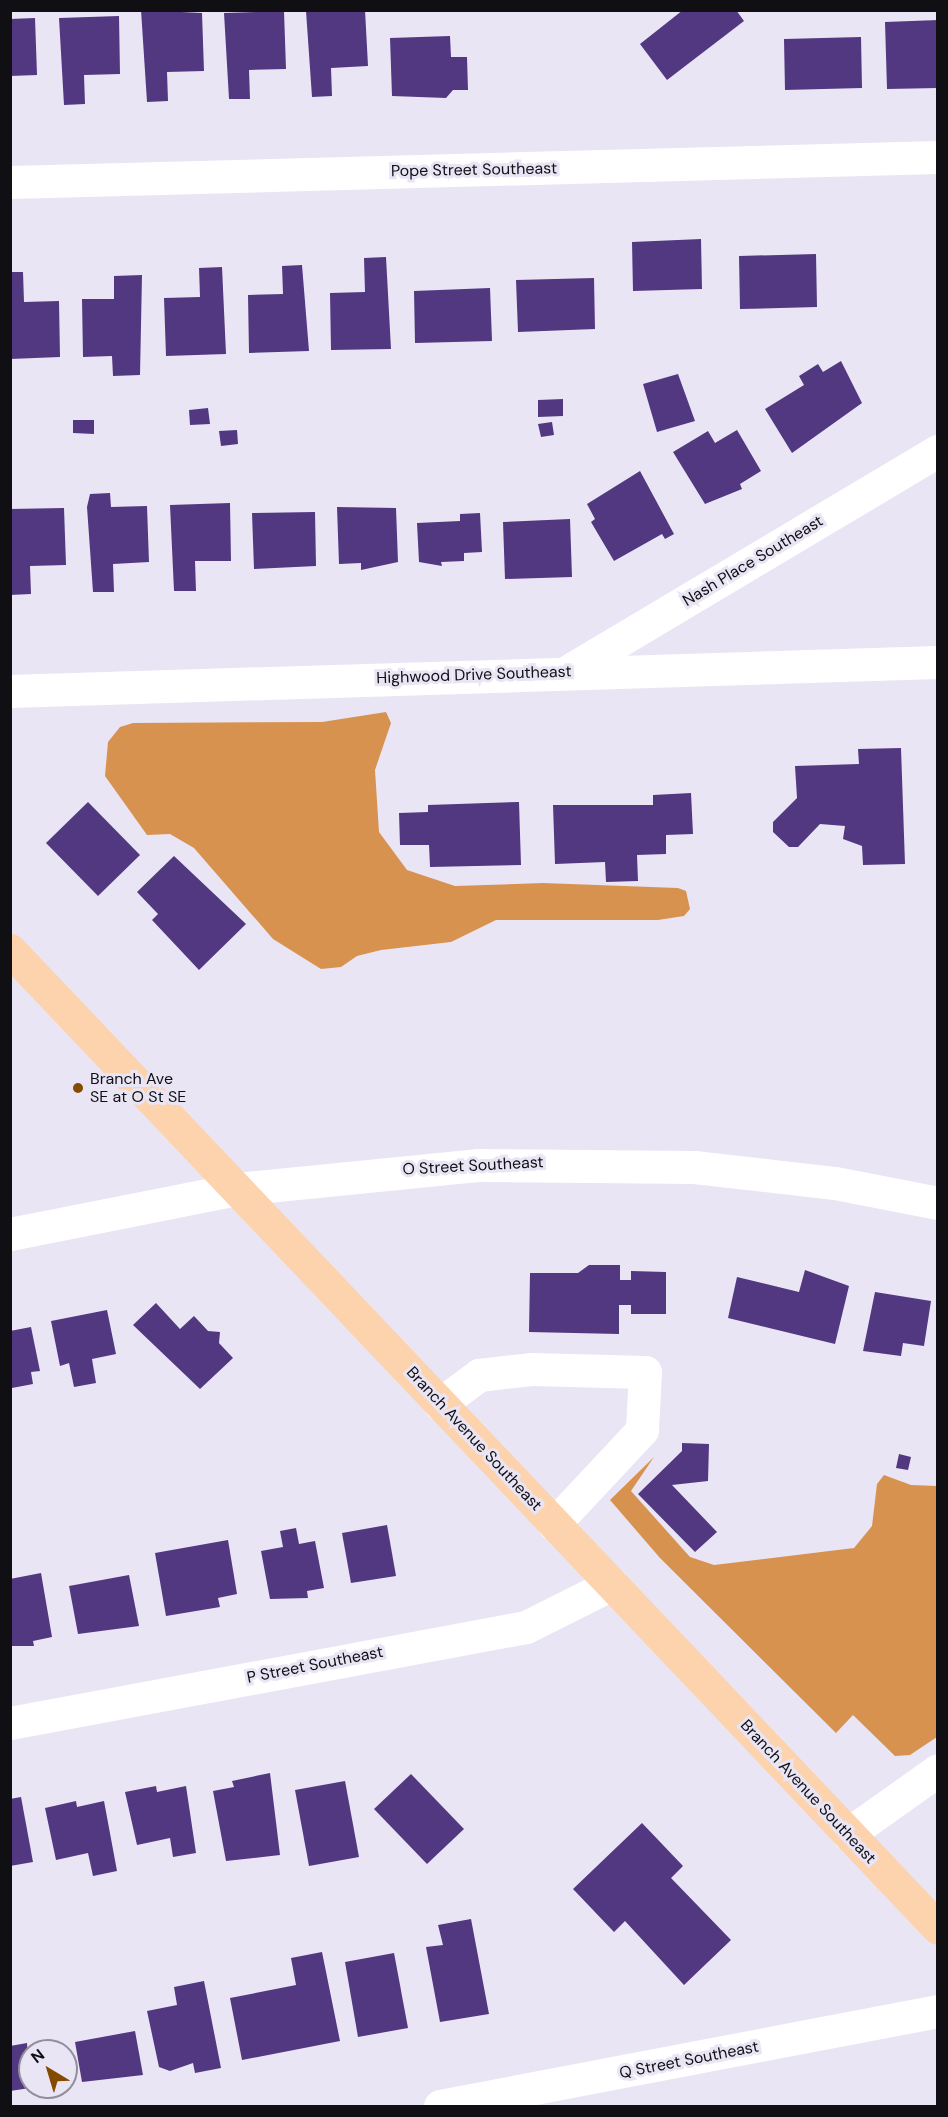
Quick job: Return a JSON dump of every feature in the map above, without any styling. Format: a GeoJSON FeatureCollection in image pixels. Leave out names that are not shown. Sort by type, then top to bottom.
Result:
{"type":"FeatureCollection","features":[{"type":"Feature","properties":{"kind":"main road","name":"Branch Avenue Southeast"},"geometry":{"type":"LineString","coordinates":[[10,950],[938,1928]]}},
{"type":"Feature","properties":{"kind":"street","name":"Pope Street Southeast"},"geometry":{"type":"LineString","coordinates":[[10,182],[938,157]]}},
{"type":"Feature","properties":{"kind":"street","name":"Nash Place Southeast"},"geometry":{"type":"LineString","coordinates":[[569,671],[938,451]]}},
{"type":"Feature","properties":{"kind":"street","name":"Highwood Drive Southeast"},"geometry":{"type":"LineString","coordinates":[[10,691],[569,671],[938,662]]}},
{"type":"Feature","properties":{"kind":"street","name":"O Street Southeast"},"geometry":{"type":"LineString","coordinates":[[10,1234],[237,1189],[438,1167],[610,1163],[765,1174],[938,1203]]}},
{"type":"Feature","properties":{"kind":"street"},"geometry":{"type":"LineString","coordinates":[[440,1404],[479,1375],[531,1369],[645,1372],[642,1430],[554,1524]]}},
{"type":"Feature","properties":{"kind":"street","name":"P Street Southeast"},"geometry":{"type":"LineString","coordinates":[[10,1723],[526,1627],[612,1584]]}},
{"type":"Feature","properties":{"kind":"street"},"geometry":{"type":"LineString","coordinates":[[848,1834],[938,1770]]}},
{"type":"Feature","properties":{"kind":"street","name":"Q Street Southeast"},"geometry":{"type":"LineString","coordinates":[[440,2106],[938,2011]]}},
{"type":"Feature","properties":{"kind":"shaded area"},"geometry":{"type":"Polygon","coordinates":[[[386,712],[391,723],[375,770],[379,832],[407,870],[455,886],[543,883],[678,888],[686,891],[690,909],[684,916],[658,920],[496,920],[451,942],[381,950],[357,956],[341,967],[321,969],[273,939],[194,848],[170,834],[147,835],[105,776],[108,742],[120,727],[133,723],[322,722],[386,712]]]}},
{"type":"Feature","properties":{"kind":"shaded area"},"geometry":{"type":"Polygon","coordinates":[[[654,1457],[631,1491],[690,1557],[714,1565],[854,1548],[872,1526],[877,1484],[884,1475],[911,1485],[937,1486],[937,1737],[910,1755],[895,1756],[853,1715],[836,1733],[660,1558],[610,1500],[654,1457]]]}},
{"type":"Feature","properties":{"kind":"building"},"geometry":{"type":"Polygon","coordinates":[[[141,10],[202,13],[204,71],[167,72],[168,101],[147,102],[141,10]]]}},
{"type":"Feature","properties":{"kind":"building"},"geometry":{"type":"Polygon","coordinates":[[[365,10],[368,66],[331,68],[332,96],[312,97],[306,11],[365,10]]]}},
{"type":"Feature","properties":{"kind":"building"},"geometry":{"type":"Polygon","coordinates":[[[683,10],[736,10],[744,21],[667,80],[640,44],[683,10]]]}},
{"type":"Feature","properties":{"kind":"building"},"geometry":{"type":"Polygon","coordinates":[[[284,11],[286,69],[249,70],[250,99],[229,99],[224,13],[284,11]]]}},
{"type":"Feature","properties":{"kind":"building"},"geometry":{"type":"Polygon","coordinates":[[[119,16],[120,74],[84,75],[85,104],[64,105],[59,18],[119,16]]]}},
{"type":"Feature","properties":{"kind":"building"},"geometry":{"type":"Polygon","coordinates":[[[35,18],[37,75],[10,76],[10,19],[35,18]]]}},
{"type":"Feature","properties":{"kind":"building"},"geometry":{"type":"Polygon","coordinates":[[[938,20],[938,88],[887,89],[885,22],[938,20]]]}},
{"type":"Feature","properties":{"kind":"building"},"geometry":{"type":"Polygon","coordinates":[[[450,36],[451,57],[467,57],[468,90],[453,90],[446,98],[392,96],[390,38],[450,36]]]}},
{"type":"Feature","properties":{"kind":"building"},"geometry":{"type":"Polygon","coordinates":[[[861,37],[862,88],[785,90],[784,39],[861,37]]]}},
{"type":"Feature","properties":{"kind":"building"},"geometry":{"type":"Polygon","coordinates":[[[701,239],[702,289],[633,291],[632,242],[701,239]]]}},
{"type":"Feature","properties":{"kind":"building"},"geometry":{"type":"Polygon","coordinates":[[[816,254],[817,307],[740,309],[739,256],[816,254]]]}},
{"type":"Feature","properties":{"kind":"building"},"geometry":{"type":"Polygon","coordinates":[[[386,257],[391,349],[331,350],[330,293],[365,292],[364,258],[386,257]]]}},
{"type":"Feature","properties":{"kind":"building"},"geometry":{"type":"Polygon","coordinates":[[[302,265],[309,351],[249,353],[248,295],[283,294],[282,266],[302,265]]]}},
{"type":"Feature","properties":{"kind":"building"},"geometry":{"type":"Polygon","coordinates":[[[222,267],[226,354],[166,356],[164,298],[200,297],[199,268],[222,267]]]}},
{"type":"Feature","properties":{"kind":"building"},"geometry":{"type":"Polygon","coordinates":[[[10,272],[23,272],[24,302],[59,301],[60,357],[10,359],[10,272]]]}},
{"type":"Feature","properties":{"kind":"building"},"geometry":{"type":"Polygon","coordinates":[[[142,275],[140,375],[113,376],[112,356],[83,357],[82,299],[114,299],[114,276],[142,275]]]}},
{"type":"Feature","properties":{"kind":"building"},"geometry":{"type":"Polygon","coordinates":[[[594,278],[595,329],[518,332],[516,280],[594,278]]]}},
{"type":"Feature","properties":{"kind":"building"},"geometry":{"type":"Polygon","coordinates":[[[490,288],[492,341],[415,343],[414,291],[490,288]]]}},
{"type":"Feature","properties":{"kind":"building"},"geometry":{"type":"Polygon","coordinates":[[[841,361],[862,403],[792,453],[765,409],[804,385],[799,376],[818,364],[823,372],[841,361]]]}},
{"type":"Feature","properties":{"kind":"building"},"geometry":{"type":"Polygon","coordinates":[[[678,374],[695,421],[657,432],[643,384],[678,374]]]}},
{"type":"Feature","properties":{"kind":"building"},"geometry":{"type":"Polygon","coordinates":[[[563,399],[563,416],[538,417],[538,400],[563,399]]]}},
{"type":"Feature","properties":{"kind":"building"},"geometry":{"type":"Polygon","coordinates":[[[208,408],[210,424],[190,425],[189,410],[208,408]]]}},
{"type":"Feature","properties":{"kind":"building"},"geometry":{"type":"Polygon","coordinates":[[[73,420],[94,420],[94,434],[73,433],[73,420]]]}},
{"type":"Feature","properties":{"kind":"building"},"geometry":{"type":"Polygon","coordinates":[[[552,422],[554,435],[541,437],[538,424],[552,422]]]}},
{"type":"Feature","properties":{"kind":"building"},"geometry":{"type":"Polygon","coordinates":[[[237,430],[238,444],[221,446],[219,431],[237,430]]]}},
{"type":"Feature","properties":{"kind":"building"},"geometry":{"type":"Polygon","coordinates":[[[737,430],[761,471],[740,484],[742,489],[705,504],[673,452],[708,431],[715,443],[737,430]]]}},
{"type":"Feature","properties":{"kind":"building"},"geometry":{"type":"Polygon","coordinates":[[[640,471],[674,534],[665,539],[662,534],[614,561],[591,522],[595,519],[587,504],[640,471]]]}},
{"type":"Feature","properties":{"kind":"building"},"geometry":{"type":"Polygon","coordinates":[[[110,493],[111,507],[147,506],[149,562],[113,564],[114,592],[93,592],[87,507],[90,494],[110,493]]]}},
{"type":"Feature","properties":{"kind":"building"},"geometry":{"type":"Polygon","coordinates":[[[230,503],[231,561],[195,561],[196,591],[174,591],[170,505],[230,503]]]}},
{"type":"Feature","properties":{"kind":"building"},"geometry":{"type":"Polygon","coordinates":[[[337,507],[396,508],[398,562],[361,570],[361,563],[339,564],[337,507]]]}},
{"type":"Feature","properties":{"kind":"building"},"geometry":{"type":"Polygon","coordinates":[[[64,508],[66,565],[30,566],[31,594],[10,595],[10,509],[64,508]]]}},
{"type":"Feature","properties":{"kind":"building"},"geometry":{"type":"Polygon","coordinates":[[[315,512],[316,566],[254,569],[252,513],[315,512]]]}},
{"type":"Feature","properties":{"kind":"building"},"geometry":{"type":"Polygon","coordinates":[[[480,513],[482,552],[464,553],[464,561],[441,562],[442,566],[419,562],[417,523],[460,521],[460,514],[480,513]]]}},
{"type":"Feature","properties":{"kind":"building"},"geometry":{"type":"Polygon","coordinates":[[[570,519],[572,577],[505,579],[503,522],[570,519]]]}},
{"type":"Feature","properties":{"kind":"building"},"geometry":{"type":"Polygon","coordinates":[[[901,748],[905,864],[863,865],[862,846],[843,839],[845,826],[820,824],[798,847],[789,847],[773,832],[773,822],[797,798],[795,766],[859,764],[858,749],[901,748]]]}},
{"type":"Feature","properties":{"kind":"building"},"geometry":{"type":"Polygon","coordinates":[[[691,793],[693,834],[666,835],[666,854],[637,855],[638,881],[606,882],[605,862],[555,864],[553,805],[653,805],[653,795],[691,793]]]}},
{"type":"Feature","properties":{"kind":"building"},"geometry":{"type":"Polygon","coordinates":[[[88,802],[140,855],[98,896],[46,843],[88,802]]]}},
{"type":"Feature","properties":{"kind":"building"},"geometry":{"type":"Polygon","coordinates":[[[519,802],[521,865],[430,867],[429,845],[400,845],[399,813],[428,812],[428,805],[519,802]]]}},
{"type":"Feature","properties":{"kind":"building"},"geometry":{"type":"Polygon","coordinates":[[[174,856],[246,924],[199,970],[152,920],[158,914],[137,892],[174,856]]]}},
{"type":"Feature","properties":{"kind":"building"},"geometry":{"type":"Polygon","coordinates":[[[589,1265],[620,1265],[620,1280],[631,1280],[631,1271],[666,1272],[666,1314],[631,1314],[631,1305],[619,1305],[619,1334],[529,1332],[530,1273],[578,1273],[589,1265]]]}},
{"type":"Feature","properties":{"kind":"building"},"geometry":{"type":"Polygon","coordinates":[[[805,1270],[849,1286],[835,1344],[728,1318],[737,1277],[799,1292],[805,1270]]]}},
{"type":"Feature","properties":{"kind":"building"},"geometry":{"type":"Polygon","coordinates":[[[875,1292],[931,1301],[924,1346],[903,1343],[901,1356],[863,1351],[875,1292]]]}},
{"type":"Feature","properties":{"kind":"building"},"geometry":{"type":"Polygon","coordinates":[[[156,1303],[180,1329],[194,1316],[208,1331],[220,1332],[219,1343],[233,1358],[200,1389],[133,1325],[156,1303]]]}},
{"type":"Feature","properties":{"kind":"building"},"geometry":{"type":"Polygon","coordinates":[[[107,1310],[116,1354],[92,1359],[96,1383],[74,1387],[69,1363],[60,1366],[51,1321],[107,1310]]]}},
{"type":"Feature","properties":{"kind":"building"},"geometry":{"type":"Polygon","coordinates":[[[31,1327],[40,1371],[31,1372],[33,1384],[12,1388],[10,1331],[31,1327]]]}},
{"type":"Feature","properties":{"kind":"building"},"geometry":{"type":"Polygon","coordinates":[[[682,1443],[709,1444],[708,1481],[672,1485],[717,1532],[695,1552],[638,1494],[682,1451],[682,1443]]]}},
{"type":"Feature","properties":{"kind":"building"},"geometry":{"type":"Polygon","coordinates":[[[899,1454],[911,1457],[908,1470],[896,1468],[899,1454]]]}},
{"type":"Feature","properties":{"kind":"building"},"geometry":{"type":"Polygon","coordinates":[[[387,1525],[396,1576],[351,1583],[342,1533],[387,1525]]]}},
{"type":"Feature","properties":{"kind":"building"},"geometry":{"type":"Polygon","coordinates":[[[296,1528],[299,1544],[315,1541],[324,1588],[307,1591],[308,1598],[270,1599],[261,1551],[283,1547],[280,1531],[296,1528]]]}},
{"type":"Feature","properties":{"kind":"building"},"geometry":{"type":"Polygon","coordinates":[[[228,1540],[237,1594],[218,1598],[220,1607],[166,1616],[155,1553],[228,1540]]]}},
{"type":"Feature","properties":{"kind":"building"},"geometry":{"type":"Polygon","coordinates":[[[41,1573],[52,1637],[33,1641],[34,1646],[10,1646],[10,1579],[41,1573]]]}},
{"type":"Feature","properties":{"kind":"building"},"geometry":{"type":"Polygon","coordinates":[[[129,1575],[139,1626],[78,1634],[69,1586],[129,1575]]]}},
{"type":"Feature","properties":{"kind":"building"},"geometry":{"type":"Polygon","coordinates":[[[270,1773],[280,1855],[226,1861],[213,1791],[234,1787],[232,1781],[270,1773]]]}},
{"type":"Feature","properties":{"kind":"building"},"geometry":{"type":"Polygon","coordinates":[[[411,1774],[464,1829],[427,1864],[374,1809],[411,1774]]]}},
{"type":"Feature","properties":{"kind":"building"},"geometry":{"type":"Polygon","coordinates":[[[345,1781],[359,1857],[309,1866],[295,1790],[345,1781]]]}},
{"type":"Feature","properties":{"kind":"building"},"geometry":{"type":"Polygon","coordinates":[[[156,1786],[157,1792],[186,1786],[196,1853],[173,1857],[170,1838],[137,1845],[125,1792],[156,1786]]]}},
{"type":"Feature","properties":{"kind":"building"},"geometry":{"type":"Polygon","coordinates":[[[21,1797],[33,1862],[10,1866],[10,1799],[21,1797]]]}},
{"type":"Feature","properties":{"kind":"building"},"geometry":{"type":"Polygon","coordinates":[[[76,1801],[77,1807],[104,1801],[117,1871],[93,1876],[88,1853],[56,1860],[45,1808],[76,1801]]]}},
{"type":"Feature","properties":{"kind":"building"},"geometry":{"type":"Polygon","coordinates":[[[642,1823],[683,1866],[671,1878],[731,1940],[684,1985],[625,1921],[614,1932],[573,1889],[642,1823]]]}},
{"type":"Feature","properties":{"kind":"building"},"geometry":{"type":"Polygon","coordinates":[[[471,1919],[489,2014],[440,2022],[426,1947],[443,1945],[438,1925],[471,1919]]]}},
{"type":"Feature","properties":{"kind":"building"},"geometry":{"type":"Polygon","coordinates":[[[322,1952],[340,2041],[242,2060],[230,1998],[296,1985],[291,1958],[322,1952]]]}},
{"type":"Feature","properties":{"kind":"building"},"geometry":{"type":"Polygon","coordinates":[[[394,1953],[408,2028],[358,2037],[345,1962],[394,1953]]]}},
{"type":"Feature","properties":{"kind":"building"},"geometry":{"type":"Polygon","coordinates":[[[204,1981],[221,2068],[195,2073],[193,2063],[170,2071],[159,2067],[147,2011],[177,2005],[174,1987],[204,1981]]]}},
{"type":"Feature","properties":{"kind":"building"},"geometry":{"type":"Polygon","coordinates":[[[135,2031],[143,2075],[82,2082],[78,2041],[135,2031]]]}},
{"type":"Feature","properties":{"kind":"building"},"geometry":{"type":"Polygon","coordinates":[[[18,2045],[18,2090],[10,2091],[10,2046],[18,2045]]]}},
{"type":"Feature","properties":{"kind":"place","name":"Branch Ave SE at O St SE"},"geometry":{"type":"Point","coordinates":[78,1088]}}]}
